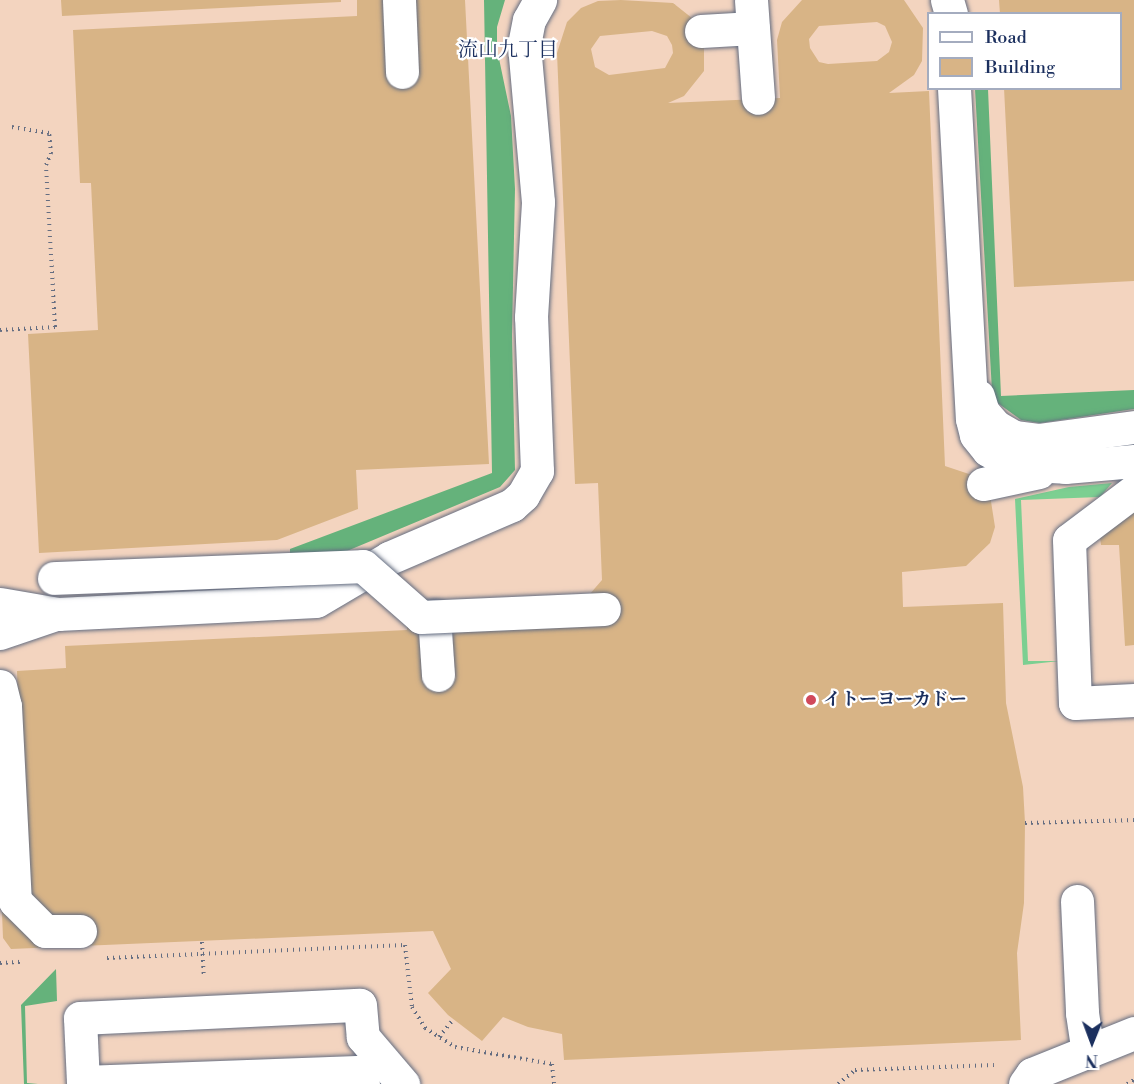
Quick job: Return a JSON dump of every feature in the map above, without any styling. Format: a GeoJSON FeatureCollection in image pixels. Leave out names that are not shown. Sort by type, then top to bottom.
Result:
{"type":"FeatureCollection","features":[{"type":"Feature","properties":{"kind":"lane"},"geometry":{"type":"LineString","coordinates":[[399,0],[402,72]]}},
{"type":"Feature","properties":{"kind":"lane"},"geometry":{"type":"LineString","coordinates":[[0,604],[58,614],[316,601],[389,558],[512,505],[523,495],[537,471],[531,317],[537,202],[524,45],[529,20],[540,0]]}},
{"type":"Feature","properties":{"kind":"lane"},"geometry":{"type":"LineString","coordinates":[[701,31],[752,14],[758,99]]}},
{"type":"Feature","properties":{"kind":"lane"},"geometry":{"type":"LineString","coordinates":[[954,90],[972,419],[976,435],[988,450],[1007,461],[1065,467]]}},
{"type":"Feature","properties":{"kind":"lane"},"geometry":{"type":"LineString","coordinates":[[970,372],[983,412],[995,426],[1014,437],[1038,440],[1134,427]]}},
{"type":"Feature","properties":{"kind":"lane"},"geometry":{"type":"LineString","coordinates":[[983,484],[1065,467],[1134,461]]}},
{"type":"Feature","properties":{"kind":"lane"},"geometry":{"type":"LineString","coordinates":[[1134,491],[1069,540],[1075,702],[1134,700]]}},
{"type":"Feature","properties":{"kind":"lane"},"geometry":{"type":"LineString","coordinates":[[0,604],[54,578],[363,566],[422,617],[604,609]]}},
{"type":"Feature","properties":{"kind":"lane"},"geometry":{"type":"LineString","coordinates":[[0,633],[58,614]]}},
{"type":"Feature","properties":{"kind":"lane"},"geometry":{"type":"LineString","coordinates":[[434,616],[438,675]]}},
{"type":"Feature","properties":{"kind":"lane"},"geometry":{"type":"LineString","coordinates":[[3,696],[15,902],[45,931],[80,930]]}},
{"type":"Feature","properties":{"kind":"lane"},"geometry":{"type":"LineString","coordinates":[[1077,901],[1082,1012],[1088,1053]]}},
{"type":"Feature","properties":{"kind":"lane"},"geometry":{"type":"LineString","coordinates":[[363,1084],[357,1072],[82,1082],[80,1018],[360,1005],[363,1036],[403,1084]]}},
{"type":"Feature","properties":{"kind":"lane"},"geometry":{"type":"LineString","coordinates":[[1025,1084],[1032,1074],[1134,1033]]}},
{"type":"Feature","properties":{"kind":"path"},"geometry":{"type":"LineString","coordinates":[[0,330],[55,327],[46,165],[51,154],[49,133],[11,127]]}},
{"type":"Feature","properties":{"kind":"path"},"geometry":{"type":"LineString","coordinates":[[1025,823],[1134,820]]}},
{"type":"Feature","properties":{"kind":"path"},"geometry":{"type":"LineString","coordinates":[[439,1036],[453,1020]]}},
{"type":"Feature","properties":{"kind":"path"},"geometry":{"type":"LineString","coordinates":[[838,1084],[855,1070],[989,1067],[1000,1063]]}},
{"type":"Feature","properties":{"kind":"path"},"geometry":{"type":"LineString","coordinates":[[1127,1084],[1134,1080]]}},
{"type":"Feature","properties":{"kind":"shaded area"},"geometry":{"type":"Polygon","coordinates":[[[0,0],[1134,0],[1134,1084],[0,1084],[0,0]]]}},
{"type":"Feature","properties":{"kind":"green space"},"geometry":{"type":"Polygon","coordinates":[[[484,0],[505,0],[497,27],[497,49],[511,116],[515,189],[512,335],[515,470],[500,487],[347,551],[290,554],[290,549],[492,473],[484,0]]]}},
{"type":"Feature","properties":{"kind":"green space"},"geometry":{"type":"Polygon","coordinates":[[[975,90],[988,90],[1001,396],[1134,390],[1134,409],[1040,423],[1021,420],[995,401],[992,391],[975,90]]]}},
{"type":"Feature","properties":{"kind":"green space"},"geometry":{"type":"Polygon","coordinates":[[[1112,483],[1100,497],[1021,500],[1028,661],[1060,661],[1023,665],[1015,499],[1069,487],[1112,483]]]}},
{"type":"Feature","properties":{"kind":"green space"},"geometry":{"type":"Polygon","coordinates":[[[56,969],[57,1001],[25,1006],[27,1083],[38,1084],[24,1084],[21,1005],[56,969]]]}},
{"type":"Feature","properties":{"kind":"building"},"geometry":{"type":"Polygon","coordinates":[[[61,0],[341,0],[341,2],[62,16],[61,0]]]}},
{"type":"Feature","properties":{"kind":"building"},"geometry":{"type":"Polygon","coordinates":[[[357,0],[465,0],[489,464],[356,470],[358,509],[277,540],[39,553],[28,334],[98,330],[91,183],[80,183],[73,30],[357,16],[357,0]]]}},
{"type":"Feature","properties":{"kind":"building"},"geometry":{"type":"Polygon","coordinates":[[[802,0],[904,0],[923,28],[922,61],[914,75],[889,93],[929,91],[945,466],[972,475],[990,495],[995,527],[990,543],[966,566],[902,572],[903,607],[1003,603],[1006,703],[1023,787],[1025,823],[1024,903],[1017,953],[1021,1040],[564,1060],[562,1034],[528,1027],[503,1017],[482,1041],[448,1015],[428,993],[451,969],[433,931],[11,949],[3,938],[0,862],[18,705],[17,671],[66,668],[65,646],[407,630],[407,622],[427,602],[589,595],[602,580],[598,483],[575,484],[557,53],[567,22],[581,8],[598,1],[673,3],[697,22],[704,38],[704,71],[684,96],[668,103],[780,98],[777,40],[782,22],[802,0]],[[877,22],[819,26],[809,39],[810,48],[819,62],[828,64],[877,61],[889,52],[892,42],[885,26],[877,22]],[[652,31],[600,36],[591,49],[595,67],[609,75],[665,68],[673,53],[672,45],[667,36],[652,31]]]}},
{"type":"Feature","properties":{"kind":"building"},"geometry":{"type":"Polygon","coordinates":[[[999,0],[1134,0],[1134,281],[1014,287],[1004,90],[1122,90],[1122,12],[1000,12],[999,0]]]}},
{"type":"Feature","properties":{"kind":"building"},"geometry":{"type":"Polygon","coordinates":[[[1134,511],[1134,645],[1125,646],[1119,545],[1101,545],[1100,537],[1134,511]]]}},
{"type":"Feature","properties":{"kind":"place","name":"イトーヨーカドー"},"geometry":{"type":"Point","coordinates":[811,700]}},
{"type":"Feature","properties":{"kind":"district","name":"流山九丁目"},"geometry":{"type":"Point","coordinates":[508,50]}}]}
